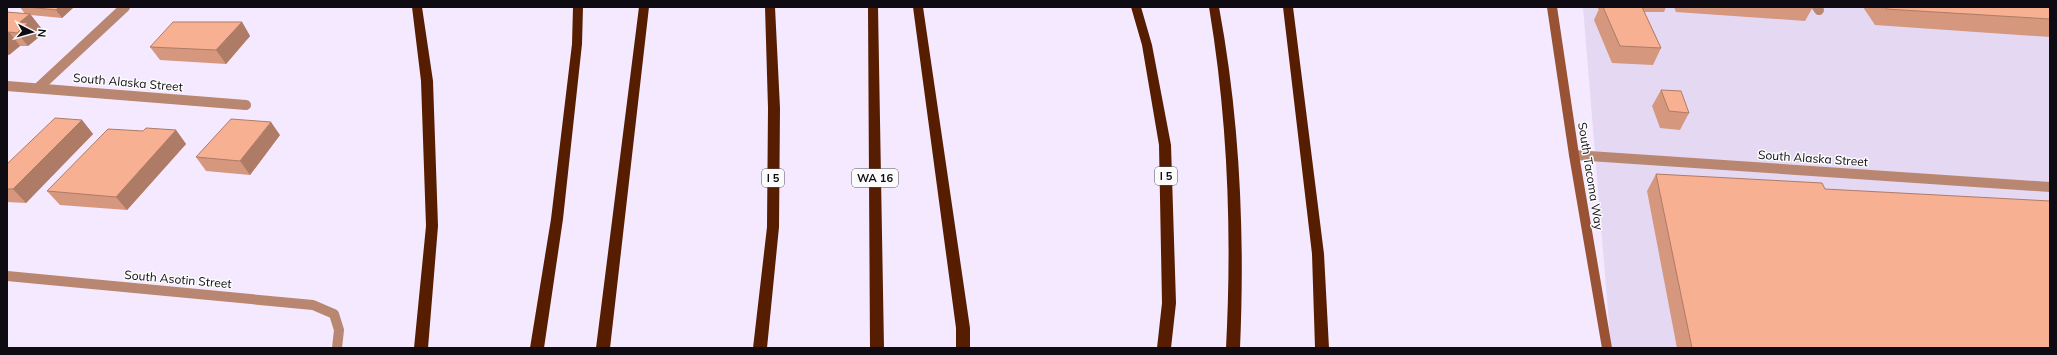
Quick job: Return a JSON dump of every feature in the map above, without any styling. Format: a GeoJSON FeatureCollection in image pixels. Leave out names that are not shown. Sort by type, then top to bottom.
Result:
{"type":"FeatureCollection","features":[{"type":"Feature","properties":{"kind":"highway"},"geometry":{"type":"LineString","coordinates":[[417,7],[427,81],[432,226],[421,348]]}},
{"type":"Feature","properties":{"kind":"highway"},"geometry":{"type":"LineString","coordinates":[[537,348],[557,219],[577,44],[578,7]]}},
{"type":"Feature","properties":{"kind":"highway"},"geometry":{"type":"LineString","coordinates":[[603,348],[644,7]]}},
{"type":"Feature","properties":{"kind":"highway","name":"I 5"},"geometry":{"type":"LineString","coordinates":[[760,348],[773,227],[774,108],[770,7]]}},
{"type":"Feature","properties":{"kind":"highway","name":"WA 16"},"geometry":{"type":"LineString","coordinates":[[873,7],[877,348]]}},
{"type":"Feature","properties":{"kind":"highway"},"geometry":{"type":"LineString","coordinates":[[918,7],[963,328],[963,348]]}},
{"type":"Feature","properties":{"kind":"highway","name":"I 5"},"geometry":{"type":"LineString","coordinates":[[1136,7],[1147,45],[1165,145],[1169,303],[1164,348]]}},
{"type":"Feature","properties":{"kind":"highway"},"geometry":{"type":"LineString","coordinates":[[1214,7],[1229,101],[1234,165],[1237,243],[1233,348]]}},
{"type":"Feature","properties":{"kind":"highway"},"geometry":{"type":"LineString","coordinates":[[1288,7],[1318,254],[1322,348]]}},
{"type":"Feature","properties":{"kind":"main road","name":"South Tacoma Way"},"geometry":{"type":"LineString","coordinates":[[1552,7],[1574,155],[1607,348]]}},
{"type":"Feature","properties":{"kind":"street"},"geometry":{"type":"LineString","coordinates":[[38,88],[125,7]]}},
{"type":"Feature","properties":{"kind":"street","name":"South Alaska Street"},"geometry":{"type":"LineString","coordinates":[[7,86],[246,105]]}},
{"type":"Feature","properties":{"kind":"street","name":"South Alaska Street"},"geometry":{"type":"LineString","coordinates":[[1574,155],[2050,187]]}},
{"type":"Feature","properties":{"kind":"street","name":"South Asotin Street"},"geometry":{"type":"LineString","coordinates":[[7,276],[313,305],[334,314],[338,324],[338,348]]}},
{"type":"Feature","properties":{"kind":"shaded area"},"geometry":{"type":"Polygon","coordinates":[[[1583,7],[2050,7],[2050,348],[1611,348],[1583,7]]]}},
{"type":"Feature","properties":{"kind":"building"},"geometry":{"type":"Polygon","coordinates":[[[28,7],[59,7],[56,10],[28,7]]]}},
{"type":"Feature","properties":{"kind":"building"},"geometry":{"type":"Polygon","coordinates":[[[1603,7],[1642,7],[1661,48],[1620,46],[1603,7]]]}},
{"type":"Feature","properties":{"kind":"building"},"geometry":{"type":"Polygon","coordinates":[[[1885,7],[2050,7],[2050,19],[1886,9],[1885,7]]]}},
{"type":"Feature","properties":{"kind":"building"},"geometry":{"type":"Polygon","coordinates":[[[7,12],[30,14],[20,22],[28,23],[17,33],[7,33],[7,12]]]}},
{"type":"Feature","properties":{"kind":"building"},"geometry":{"type":"Polygon","coordinates":[[[173,22],[242,22],[216,50],[150,47],[173,22]]]}},
{"type":"Feature","properties":{"kind":"building"},"geometry":{"type":"Polygon","coordinates":[[[1661,90],[1681,91],[1689,113],[1669,111],[1661,90]]]}},
{"type":"Feature","properties":{"kind":"building"},"geometry":{"type":"Polygon","coordinates":[[[55,118],[82,120],[13,189],[7,189],[7,164],[55,118]]]}},
{"type":"Feature","properties":{"kind":"building"},"geometry":{"type":"Polygon","coordinates":[[[231,119],[271,122],[240,161],[196,157],[231,119]]]}},
{"type":"Feature","properties":{"kind":"building"},"geometry":{"type":"Polygon","coordinates":[[[146,128],[176,130],[116,197],[47,191],[108,129],[143,131],[146,128]]]}},
{"type":"Feature","properties":{"kind":"building"},"geometry":{"type":"Polygon","coordinates":[[[1656,174],[1822,183],[1825,189],[2050,201],[2050,348],[1692,348],[1656,174]]]}}]}
